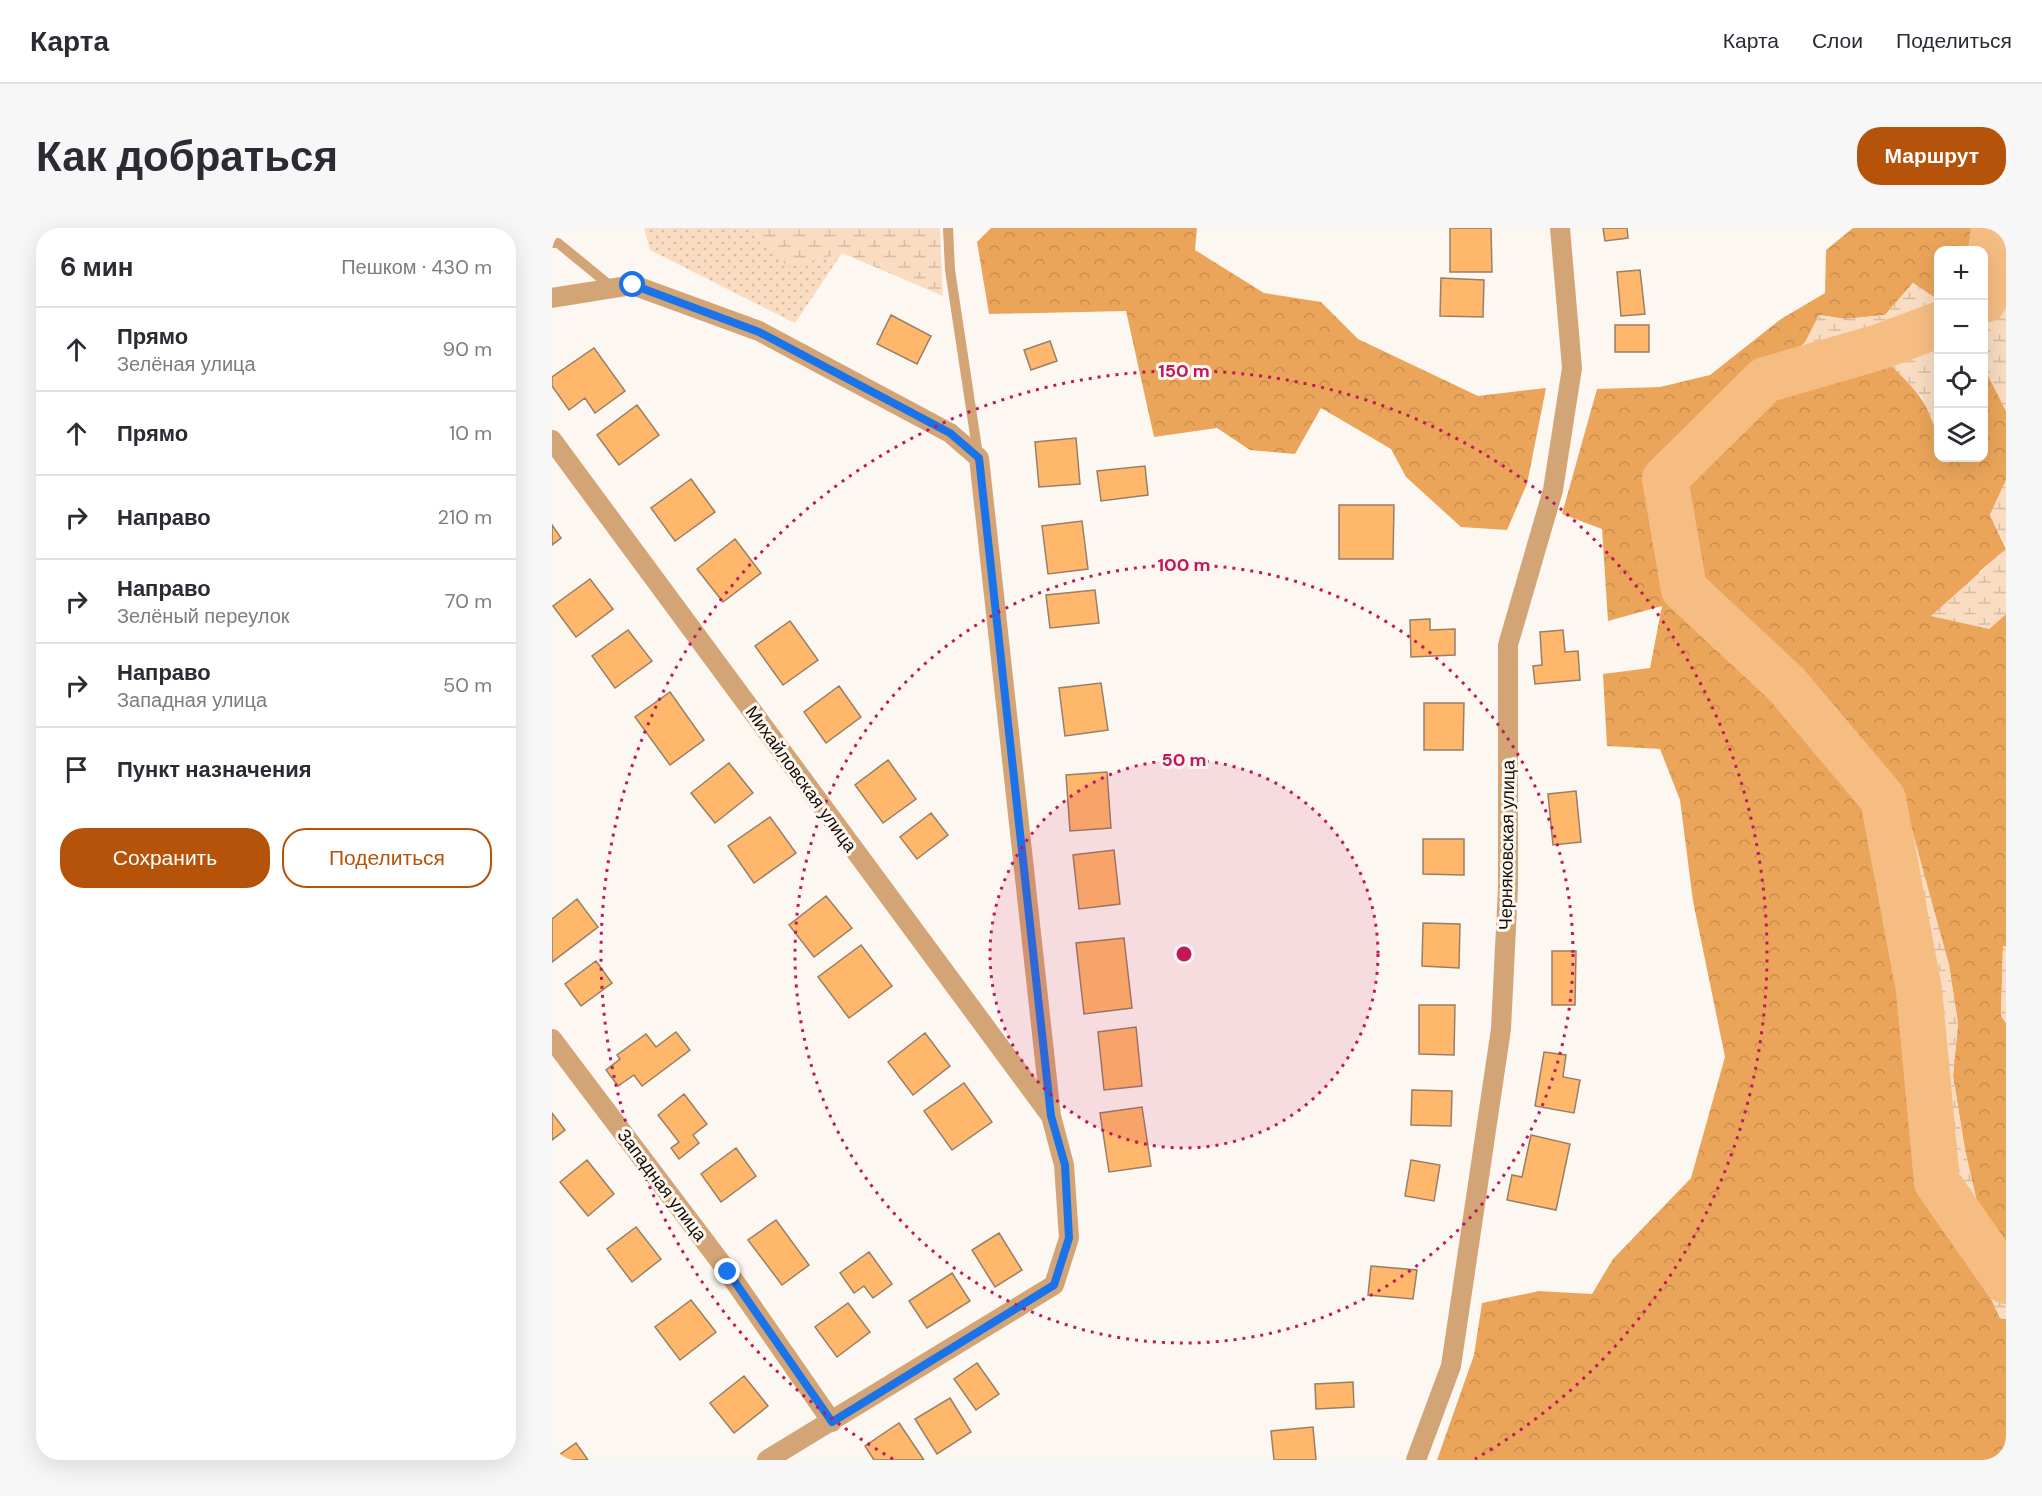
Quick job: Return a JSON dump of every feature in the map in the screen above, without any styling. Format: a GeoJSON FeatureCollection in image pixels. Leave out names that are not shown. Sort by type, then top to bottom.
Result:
{"type":"FeatureCollection","features":[{"type":"Feature","properties":{"kind":"street","name":"Черняковская улица"},"geometry":{"type":"LineString","coordinates":[[1416,1460],[1451,1366],[1501,1029],[1508,887],[1508,645],[1553,490],[1572,368],[1560,228]]}},
{"type":"Feature","properties":{"kind":"street"},"geometry":{"type":"LineString","coordinates":[[552,298],[633,285],[759,332],[950,433],[979,458],[1051,1116],[1065,1165],[1069,1238],[1054,1285],[767,1460]]}},
{"type":"Feature","properties":{"kind":"street","name":"Михайловская улица"},"geometry":{"type":"LineString","coordinates":[[552,440],[1051,1116]]}},
{"type":"Feature","properties":{"kind":"street","name":"Западная улица"},"geometry":{"type":"LineString","coordinates":[[552,1039],[728,1272],[832,1422]]}},
{"type":"Feature","properties":{"kind":"lane"},"geometry":{"type":"LineString","coordinates":[[948,228],[950,270],[979,458]]}},
{"type":"Feature","properties":{"kind":"lane"},"geometry":{"type":"LineString","coordinates":[[552,243],[558,243],[613,289]]}},
{"type":"Feature","properties":{"kind":"green space"},"geometry":{"type":"Polygon","coordinates":[[[644,228],[750,228],[788,266],[842,253],[795,323],[650,250],[644,228]]]}},
{"type":"Feature","properties":{"kind":"green space"},"geometry":{"type":"Polygon","coordinates":[[[750,228],[940,228],[943,296],[842,253],[788,267],[750,228]]]}},
{"type":"Feature","properties":{"kind":"green space"},"geometry":{"type":"Polygon","coordinates":[[[991,228],[1197,228],[1195,250],[1264,293],[1321,302],[1358,339],[1478,396],[1546,388],[1527,484],[1507,530],[1461,527],[1406,477],[1391,449],[1321,408],[1295,454],[1250,450],[1217,428],[1154,437],[1126,311],[989,314],[977,242],[991,228]]]}},
{"type":"Feature","properties":{"kind":"green space"},"geometry":{"type":"Polygon","coordinates":[[[1853,228],[1972,228],[1971,246],[1934,246],[1934,297],[1913,283],[1885,315],[1845,319],[1819,315],[1806,342],[1786,360],[1782,388],[1888,362],[1918,394],[1931,415],[1934,425],[1934,462],[1988,462],[1988,375],[2006,411],[2006,480],[1990,515],[2006,549],[1979,572],[1989,629],[2006,614],[2006,947],[2003,946],[2001,1016],[2006,1023],[2006,1249],[1981,1220],[1965,1150],[1953,1076],[1958,1024],[1949,965],[1930,898],[1883,800],[1919,990],[1908,1084],[1937,1182],[1947,1234],[1971,1254],[2000,1318],[2006,1319],[2006,1460],[1437,1460],[1474,1355],[1482,1303],[1539,1291],[1592,1294],[1613,1259],[1691,1178],[1725,1057],[1693,901],[1680,800],[1660,749],[1607,746],[1603,674],[1650,668],[1662,606],[1608,621],[1602,529],[1562,514],[1597,389],[1660,387],[1710,375],[1781,319],[1825,293],[1826,250],[1853,228]]]}},
{"type":"Feature","properties":{"kind":"green space"},"geometry":{"type":"Polygon","coordinates":[[[1972,228],[2006,228],[2006,411],[1988,375],[1988,246],[1971,246],[1972,228]]]}},
{"type":"Feature","properties":{"kind":"green space"},"geometry":{"type":"Polygon","coordinates":[[[1913,283],[1934,297],[1934,426],[1922,397],[1888,362],[1782,388],[1786,360],[1805,342],[1819,315],[1845,319],[1885,315],[1913,283]]]}},
{"type":"Feature","properties":{"kind":"green space"},"geometry":{"type":"Polygon","coordinates":[[[2006,480],[2006,546],[1990,515],[2006,480]]]}},
{"type":"Feature","properties":{"kind":"green space"},"geometry":{"type":"Polygon","coordinates":[[[2006,549],[2006,614],[1989,629],[1931,616],[2006,549]]]}},
{"type":"Feature","properties":{"kind":"green space"},"geometry":{"type":"Polygon","coordinates":[[[1883,799],[1907,811],[1949,965],[1958,1024],[1953,1076],[1965,1150],[1981,1220],[2006,1249],[2006,1319],[2000,1318],[1971,1254],[1947,1234],[1937,1182],[1908,1084],[1919,990],[1883,799]]]}},
{"type":"Feature","properties":{"kind":"green space"},"geometry":{"type":"Polygon","coordinates":[[[2003,946],[2006,947],[2006,1023],[2001,1016],[2003,946]]]}},
{"type":"Feature","properties":{"kind":"building"},"geometry":{"type":"Polygon","coordinates":[[[1450,228],[1491,228],[1492,272],[1450,272],[1450,228]]]}},
{"type":"Feature","properties":{"kind":"building"},"geometry":{"type":"Polygon","coordinates":[[[1603,228],[1627,228],[1628,238],[1605,241],[1603,228]]]}},
{"type":"Feature","properties":{"kind":"building"},"geometry":{"type":"Polygon","coordinates":[[[1640,270],[1645,314],[1621,316],[1617,272],[1640,270]]]}},
{"type":"Feature","properties":{"kind":"building"},"geometry":{"type":"Polygon","coordinates":[[[1441,278],[1484,280],[1483,317],[1440,316],[1441,278]]]}},
{"type":"Feature","properties":{"kind":"building"},"geometry":{"type":"Polygon","coordinates":[[[891,315],[931,336],[917,364],[877,344],[891,315]]]}},
{"type":"Feature","properties":{"kind":"building"},"geometry":{"type":"Polygon","coordinates":[[[1615,325],[1649,325],[1649,352],[1615,352],[1615,325]]]}},
{"type":"Feature","properties":{"kind":"building"},"geometry":{"type":"Polygon","coordinates":[[[1050,341],[1057,361],[1031,370],[1024,350],[1050,341]]]}},
{"type":"Feature","properties":{"kind":"building"},"geometry":{"type":"Polygon","coordinates":[[[594,348],[625,391],[595,413],[585,398],[569,410],[552,386],[552,377],[594,348]]]}},
{"type":"Feature","properties":{"kind":"building"},"geometry":{"type":"Polygon","coordinates":[[[637,405],[659,435],[619,465],[597,435],[637,405]]]}},
{"type":"Feature","properties":{"kind":"building"},"geometry":{"type":"Polygon","coordinates":[[[1076,438],[1080,484],[1039,487],[1035,442],[1076,438]]]}},
{"type":"Feature","properties":{"kind":"building"},"geometry":{"type":"Polygon","coordinates":[[[1145,466],[1148,495],[1101,501],[1097,471],[1145,466]]]}},
{"type":"Feature","properties":{"kind":"building"},"geometry":{"type":"Polygon","coordinates":[[[691,479],[715,512],[675,541],[651,508],[691,479]]]}},
{"type":"Feature","properties":{"kind":"building"},"geometry":{"type":"Polygon","coordinates":[[[1339,505],[1394,505],[1393,559],[1339,559],[1339,505]]]}},
{"type":"Feature","properties":{"kind":"building"},"geometry":{"type":"Polygon","coordinates":[[[1082,521],[1088,569],[1048,574],[1042,526],[1082,521]]]}},
{"type":"Feature","properties":{"kind":"building"},"geometry":{"type":"Polygon","coordinates":[[[552,525],[561,538],[552,545],[552,525]]]}},
{"type":"Feature","properties":{"kind":"building"},"geometry":{"type":"Polygon","coordinates":[[[735,539],[761,573],[723,602],[697,569],[735,539]]]}},
{"type":"Feature","properties":{"kind":"building"},"geometry":{"type":"Polygon","coordinates":[[[590,579],[613,609],[576,637],[553,606],[590,579]]]}},
{"type":"Feature","properties":{"kind":"building"},"geometry":{"type":"Polygon","coordinates":[[[1095,590],[1099,623],[1050,628],[1046,595],[1095,590]]]}},
{"type":"Feature","properties":{"kind":"building"},"geometry":{"type":"Polygon","coordinates":[[[1430,619],[1430,630],[1455,629],[1455,655],[1411,657],[1410,620],[1430,619]]]}},
{"type":"Feature","properties":{"kind":"building"},"geometry":{"type":"Polygon","coordinates":[[[790,621],[818,660],[783,685],[755,646],[790,621]]]}},
{"type":"Feature","properties":{"kind":"building"},"geometry":{"type":"Polygon","coordinates":[[[628,630],[652,661],[615,688],[592,656],[628,630]]]}},
{"type":"Feature","properties":{"kind":"building"},"geometry":{"type":"Polygon","coordinates":[[[1563,630],[1565,652],[1578,651],[1580,680],[1535,684],[1533,666],[1542,665],[1540,632],[1563,630]]]}},
{"type":"Feature","properties":{"kind":"building"},"geometry":{"type":"Polygon","coordinates":[[[1101,683],[1108,730],[1065,736],[1059,688],[1101,683]]]}},
{"type":"Feature","properties":{"kind":"building"},"geometry":{"type":"Polygon","coordinates":[[[839,686],[861,717],[826,743],[804,712],[839,686]]]}},
{"type":"Feature","properties":{"kind":"building"},"geometry":{"type":"Polygon","coordinates":[[[670,692],[704,740],[670,765],[635,717],[670,692]]]}},
{"type":"Feature","properties":{"kind":"building"},"geometry":{"type":"Polygon","coordinates":[[[1424,703],[1464,703],[1463,750],[1424,750],[1424,703]]]}},
{"type":"Feature","properties":{"kind":"building"},"geometry":{"type":"Polygon","coordinates":[[[888,760],[916,799],[883,823],[855,785],[888,760]]]}},
{"type":"Feature","properties":{"kind":"building"},"geometry":{"type":"Polygon","coordinates":[[[729,763],[753,793],[715,823],[691,793],[729,763]]]}},
{"type":"Feature","properties":{"kind":"building"},"geometry":{"type":"Polygon","coordinates":[[[1107,772],[1111,828],[1070,831],[1066,775],[1107,772]]]}},
{"type":"Feature","properties":{"kind":"building"},"geometry":{"type":"Polygon","coordinates":[[[1576,791],[1581,842],[1553,845],[1548,794],[1576,791]]]}},
{"type":"Feature","properties":{"kind":"building"},"geometry":{"type":"Polygon","coordinates":[[[931,813],[948,835],[917,859],[900,837],[931,813]]]}},
{"type":"Feature","properties":{"kind":"building"},"geometry":{"type":"Polygon","coordinates":[[[770,817],[796,853],[754,883],[728,846],[770,817]]]}},
{"type":"Feature","properties":{"kind":"building"},"geometry":{"type":"Polygon","coordinates":[[[1423,839],[1464,839],[1464,875],[1423,874],[1423,839]]]}},
{"type":"Feature","properties":{"kind":"building"},"geometry":{"type":"Polygon","coordinates":[[[1114,850],[1120,904],[1079,909],[1073,855],[1114,850]]]}},
{"type":"Feature","properties":{"kind":"building"},"geometry":{"type":"Polygon","coordinates":[[[826,896],[852,928],[814,957],[789,925],[826,896]]]}},
{"type":"Feature","properties":{"kind":"building"},"geometry":{"type":"Polygon","coordinates":[[[577,899],[598,927],[552,962],[552,919],[577,899]]]}},
{"type":"Feature","properties":{"kind":"building"},"geometry":{"type":"Polygon","coordinates":[[[1423,923],[1460,924],[1459,968],[1422,966],[1423,923]]]}},
{"type":"Feature","properties":{"kind":"building"},"geometry":{"type":"Polygon","coordinates":[[[1124,938],[1132,1008],[1084,1014],[1076,943],[1124,938]]]}},
{"type":"Feature","properties":{"kind":"building"},"geometry":{"type":"Polygon","coordinates":[[[861,945],[892,986],[849,1018],[818,977],[861,945]]]}},
{"type":"Feature","properties":{"kind":"building"},"geometry":{"type":"Polygon","coordinates":[[[1552,951],[1576,951],[1575,1005],[1552,1005],[1552,951]]]}},
{"type":"Feature","properties":{"kind":"building"},"geometry":{"type":"Polygon","coordinates":[[[596,961],[612,983],[581,1006],[565,984],[596,961]]]}},
{"type":"Feature","properties":{"kind":"building"},"geometry":{"type":"Polygon","coordinates":[[[1419,1005],[1455,1005],[1454,1055],[1419,1054],[1419,1005]]]}},
{"type":"Feature","properties":{"kind":"building"},"geometry":{"type":"Polygon","coordinates":[[[1136,1027],[1142,1086],[1104,1090],[1098,1032],[1136,1027]]]}},
{"type":"Feature","properties":{"kind":"building"},"geometry":{"type":"Polygon","coordinates":[[[676,1032],[690,1050],[642,1086],[634,1075],[618,1086],[606,1070],[620,1059],[617,1055],[646,1034],[656,1047],[676,1032]]]}},
{"type":"Feature","properties":{"kind":"building"},"geometry":{"type":"Polygon","coordinates":[[[925,1033],[950,1066],[913,1095],[888,1062],[925,1033]]]}},
{"type":"Feature","properties":{"kind":"building"},"geometry":{"type":"Polygon","coordinates":[[[1544,1052],[1566,1055],[1563,1077],[1580,1080],[1574,1113],[1535,1106],[1544,1052]]]}},
{"type":"Feature","properties":{"kind":"building"},"geometry":{"type":"Polygon","coordinates":[[[964,1083],[992,1122],[952,1150],[924,1111],[964,1083]]]}},
{"type":"Feature","properties":{"kind":"building"},"geometry":{"type":"Polygon","coordinates":[[[1412,1090],[1452,1091],[1451,1126],[1411,1125],[1412,1090]]]}},
{"type":"Feature","properties":{"kind":"building"},"geometry":{"type":"Polygon","coordinates":[[[684,1094],[707,1124],[693,1135],[699,1143],[679,1159],[671,1148],[679,1142],[658,1115],[684,1094]]]}},
{"type":"Feature","properties":{"kind":"building"},"geometry":{"type":"Polygon","coordinates":[[[1142,1107],[1151,1166],[1109,1172],[1100,1113],[1142,1107]]]}},
{"type":"Feature","properties":{"kind":"building"},"geometry":{"type":"Polygon","coordinates":[[[552,1113],[565,1130],[552,1140],[552,1113]]]}},
{"type":"Feature","properties":{"kind":"building"},"geometry":{"type":"Polygon","coordinates":[[[1531,1135],[1570,1144],[1556,1210],[1507,1200],[1512,1175],[1522,1177],[1531,1135]]]}},
{"type":"Feature","properties":{"kind":"building"},"geometry":{"type":"Polygon","coordinates":[[[736,1148],[756,1176],[721,1202],[701,1174],[736,1148]]]}},
{"type":"Feature","properties":{"kind":"building"},"geometry":{"type":"Polygon","coordinates":[[[587,1160],[614,1194],[588,1216],[560,1182],[587,1160]]]}},
{"type":"Feature","properties":{"kind":"building"},"geometry":{"type":"Polygon","coordinates":[[[1411,1160],[1440,1165],[1434,1201],[1405,1196],[1411,1160]]]}},
{"type":"Feature","properties":{"kind":"building"},"geometry":{"type":"Polygon","coordinates":[[[776,1220],[809,1265],[782,1285],[748,1240],[776,1220]]]}},
{"type":"Feature","properties":{"kind":"building"},"geometry":{"type":"Polygon","coordinates":[[[636,1227],[661,1259],[632,1282],[607,1249],[636,1227]]]}},
{"type":"Feature","properties":{"kind":"building"},"geometry":{"type":"Polygon","coordinates":[[[999,1233],[1022,1270],[995,1287],[972,1250],[999,1233]]]}},
{"type":"Feature","properties":{"kind":"building"},"geometry":{"type":"Polygon","coordinates":[[[869,1252],[892,1284],[873,1298],[864,1286],[854,1293],[840,1273],[869,1252]]]}},
{"type":"Feature","properties":{"kind":"building"},"geometry":{"type":"Polygon","coordinates":[[[1371,1266],[1417,1270],[1413,1299],[1368,1295],[1371,1266]]]}},
{"type":"Feature","properties":{"kind":"building"},"geometry":{"type":"Polygon","coordinates":[[[952,1273],[970,1301],[927,1328],[909,1301],[952,1273]]]}},
{"type":"Feature","properties":{"kind":"building"},"geometry":{"type":"Polygon","coordinates":[[[691,1300],[716,1332],[680,1360],[655,1327],[691,1300]]]}},
{"type":"Feature","properties":{"kind":"building"},"geometry":{"type":"Polygon","coordinates":[[[848,1303],[870,1332],[837,1357],[815,1327],[848,1303]]]}},
{"type":"Feature","properties":{"kind":"building"},"geometry":{"type":"Polygon","coordinates":[[[977,1363],[999,1394],[976,1410],[954,1379],[977,1363]]]}},
{"type":"Feature","properties":{"kind":"building"},"geometry":{"type":"Polygon","coordinates":[[[744,1376],[768,1406],[734,1433],[710,1403],[744,1376]]]}},
{"type":"Feature","properties":{"kind":"building"},"geometry":{"type":"Polygon","coordinates":[[[1353,1382],[1354,1407],[1316,1409],[1315,1384],[1353,1382]]]}},
{"type":"Feature","properties":{"kind":"building"},"geometry":{"type":"Polygon","coordinates":[[[950,1398],[971,1432],[937,1454],[915,1419],[950,1398]]]}},
{"type":"Feature","properties":{"kind":"building"},"geometry":{"type":"Polygon","coordinates":[[[899,1423],[924,1460],[874,1460],[865,1446],[899,1423]]]}},
{"type":"Feature","properties":{"kind":"building"},"geometry":{"type":"Polygon","coordinates":[[[1313,1427],[1316,1460],[1274,1460],[1271,1431],[1313,1427]]]}},
{"type":"Feature","properties":{"kind":"building"},"geometry":{"type":"Polygon","coordinates":[[[576,1443],[588,1460],[552,1460],[576,1443]]]}},
{"type":"Feature","properties":{"kind":"waterway"},"geometry":{"type":"LineString","coordinates":[[1988,271],[1994,228]]}},
{"type":"Feature","properties":{"kind":"waterway"},"geometry":{"type":"LineString","coordinates":[[1934,326],[1879,347],[1765,380],[1665,479],[1684,589],[1787,685],[1883,799],[1919,990],[1937,1182],[2006,1281]]}},
{"type":"Feature","properties":{"kind":"route"},"geometry":{"type":"LineString","coordinates":[[633,285],[759,332],[950,433],[979,458],[1051,1116],[1065,1165],[1069,1238],[1054,1285],[832,1422],[728,1272]]}}]}
